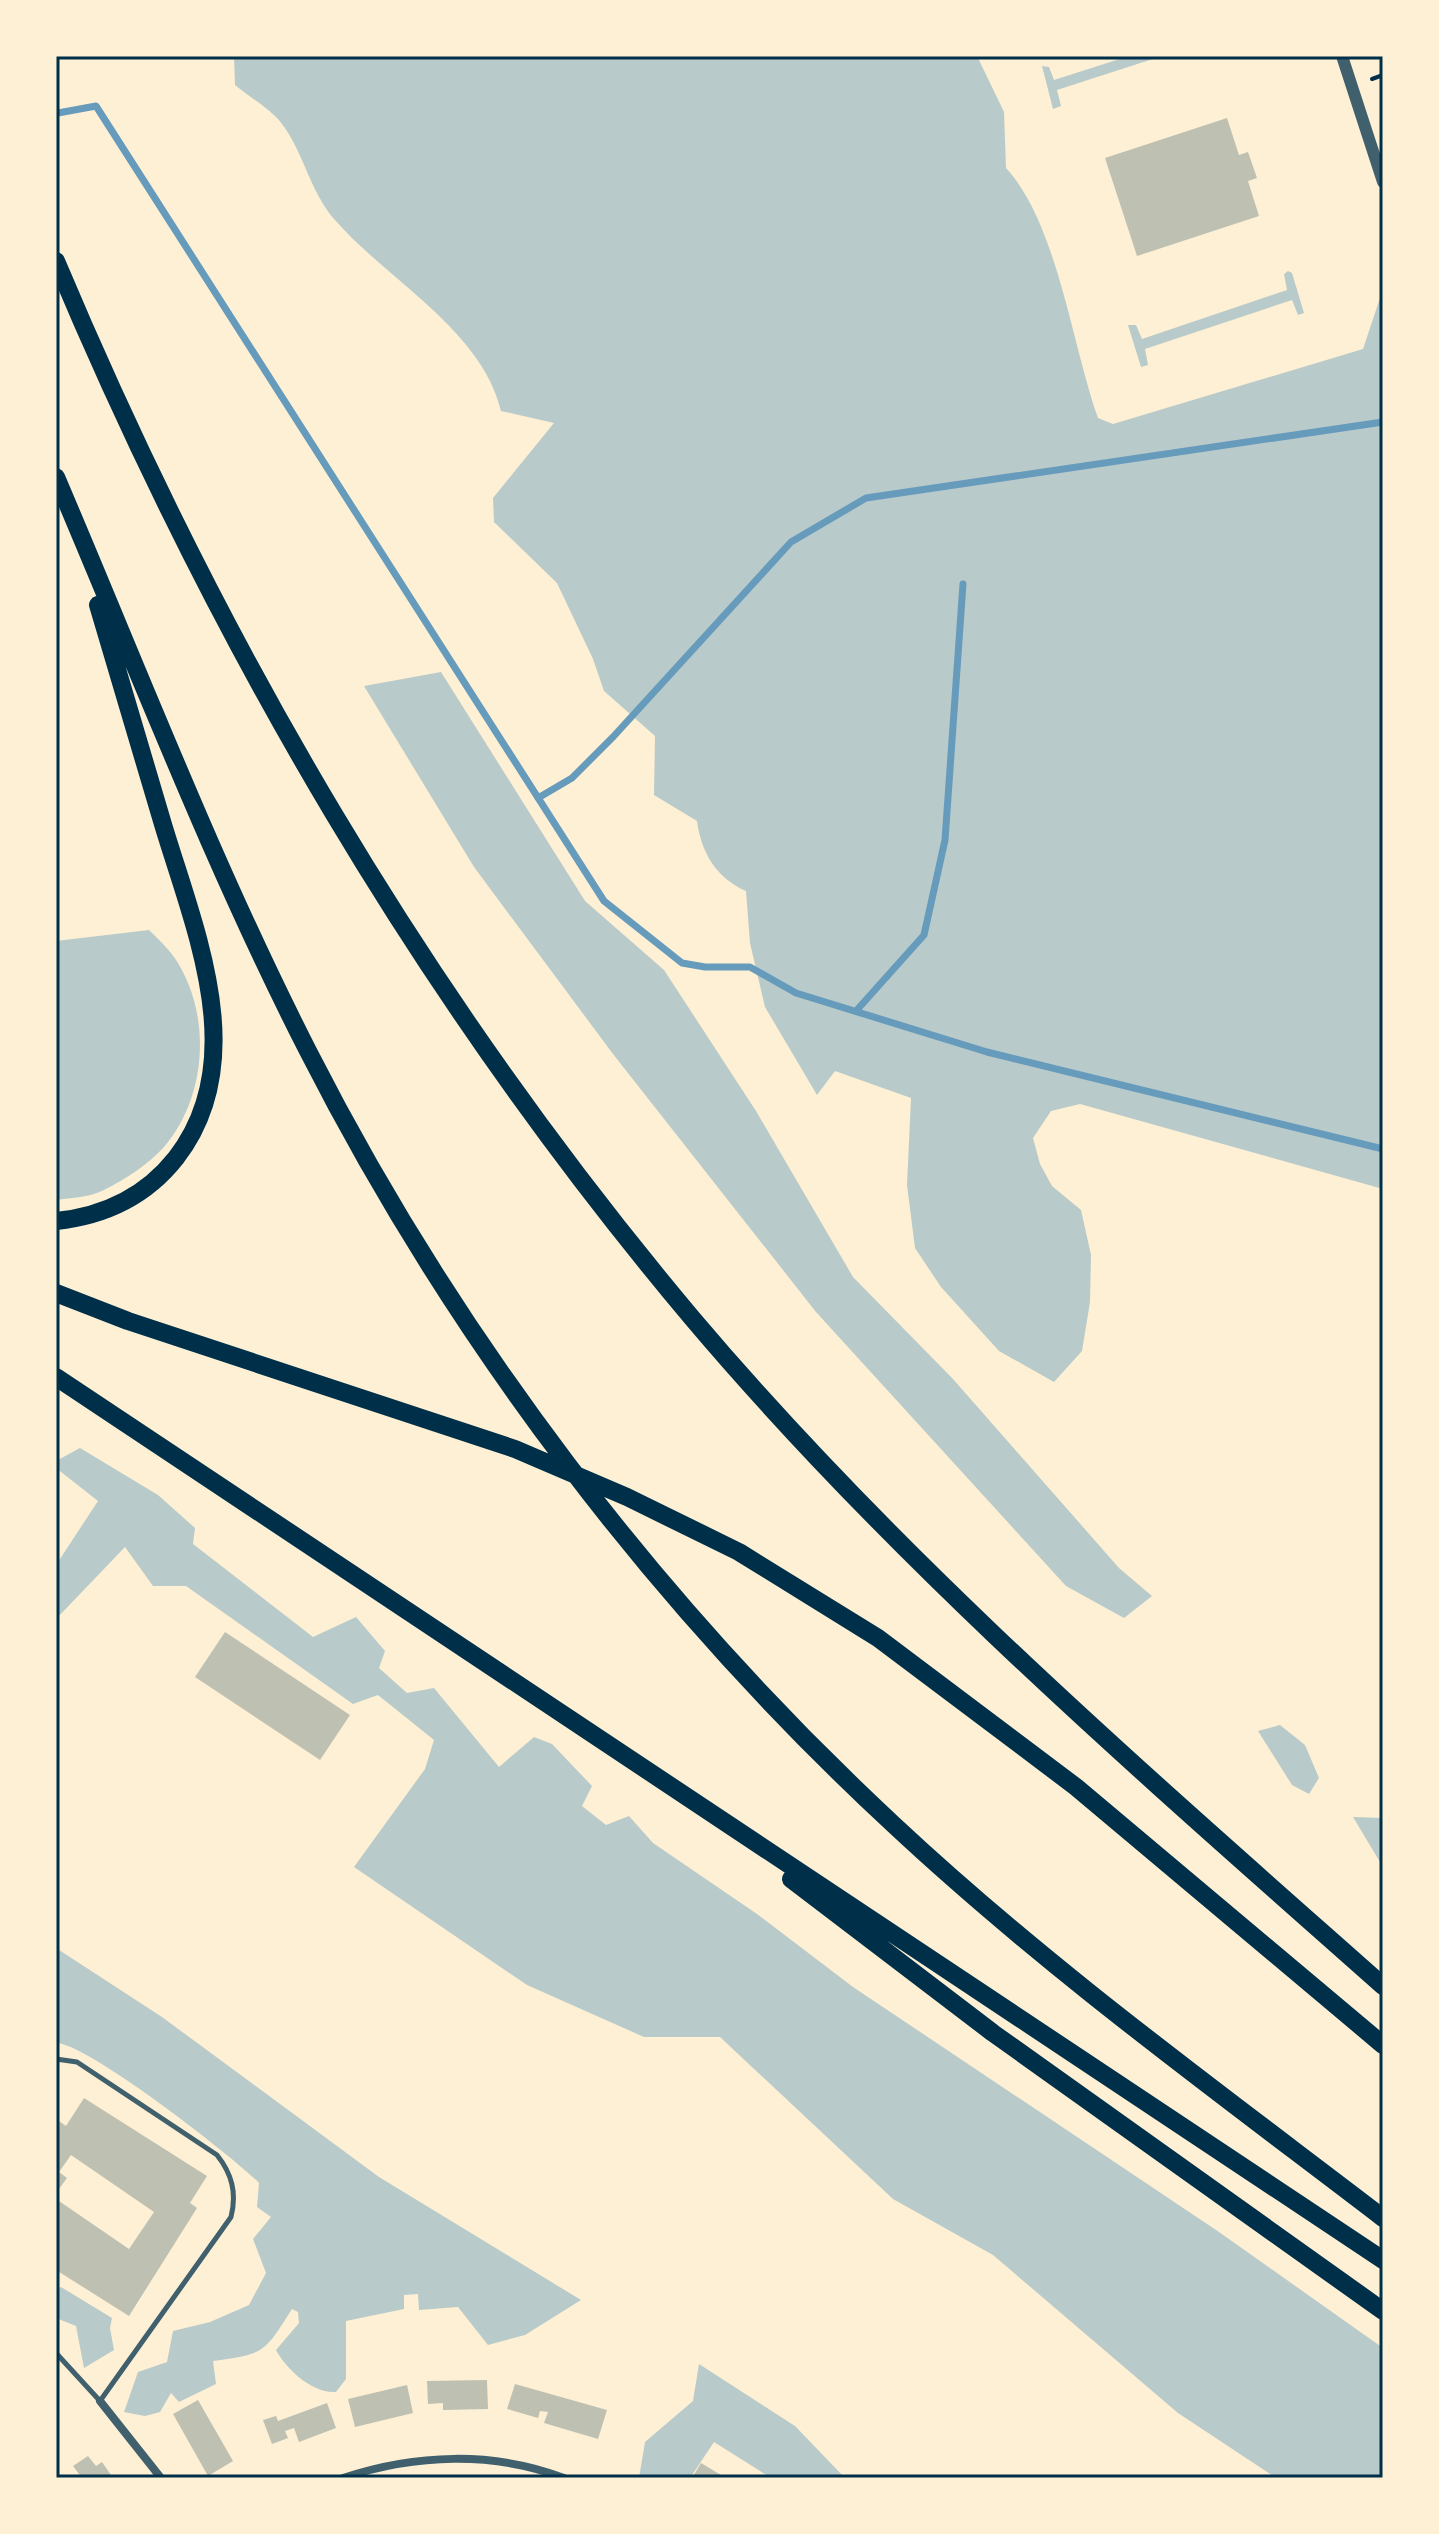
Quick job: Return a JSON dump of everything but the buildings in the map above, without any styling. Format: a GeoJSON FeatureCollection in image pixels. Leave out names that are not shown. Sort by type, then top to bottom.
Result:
{"type":"FeatureCollection","features":[{"type":"Feature","properties":{"kind":"highway"},"geometry":{"type":"LineString","coordinates":[[56,261],[161,499],[275,716],[416,948],[493,1061],[589,1191],[693,1319],[859,1501],[1035,1672],[1383,1986]]}},
{"type":"Feature","properties":{"kind":"highway"},"geometry":{"type":"LineString","coordinates":[[56,477],[207,834],[309,1055],[431,1264],[568,1464],[628,1540],[726,1653],[838,1772],[897,1828],[1081,1987],[1383,2218]]}},
{"type":"Feature","properties":{"kind":"highway"},"geometry":{"type":"LineString","coordinates":[[56,1221],[103,1211],[127,1201],[168,1168],[184,1148],[201,1113],[215,1049],[206,979],[73,518]]}},
{"type":"Feature","properties":{"kind":"highway"},"geometry":{"type":"LineString","coordinates":[[56,1293],[154,1330],[437,1421],[527,1454],[702,1533],[845,1616],[955,1696],[1108,1813],[1383,2045]]}},
{"type":"Feature","properties":{"kind":"highway"},"geometry":{"type":"LineString","coordinates":[[56,1377],[1383,2260]]}},
{"type":"Feature","properties":{"kind":"highway"},"geometry":{"type":"LineString","coordinates":[[655,1775],[993,2033],[1383,2311]]}},
{"type":"Feature","properties":{"kind":"street"},"geometry":{"type":"LineString","coordinates":[[1342,56],[1383,182]]}},
{"type":"Feature","properties":{"kind":"street"},"geometry":{"type":"LineString","coordinates":[[100,2401],[161,2478]]}},
{"type":"Feature","properties":{"kind":"street"},"geometry":{"type":"LineString","coordinates":[[343,2478],[396,2463],[436,2458],[515,2464],[564,2478]]}},
{"type":"Feature","properties":{"kind":"lane"},"geometry":{"type":"LineString","coordinates":[[56,2059],[77,2062],[217,2155],[231,2178],[234,2192],[231,2217],[100,2401],[56,2353]]}},
{"type":"Feature","properties":{"kind":"path"},"geometry":{"type":"LineString","coordinates":[[1372,79],[1383,75]]}},
{"type":"Feature","properties":{"kind":"shaded area"},"geometry":{"type":"Polygon","coordinates":[[[234,56],[977,56],[1004,112],[1006,168],[1024,192],[1051,252],[1098,418],[1113,424],[1363,349],[1383,289],[1383,1189],[1080,1104],[1051,1111],[1033,1138],[1040,1164],[1052,1186],[1081,1210],[1091,1255],[1090,1302],[1082,1351],[1054,1382],[999,1351],[941,1287],[915,1248],[907,1185],[911,1098],[835,1071],[817,1095],[765,1007],[750,943],[746,891],[726,879],[712,863],[702,843],[697,821],[654,795],[655,736],[604,691],[593,659],[557,583],[494,522],[493,498],[554,423],[501,411],[491,382],[454,331],[356,242],[326,209],[282,124],[235,85],[234,56]]]}},
{"type":"Feature","properties":{"kind":"shaded area"},"geometry":{"type":"Polygon","coordinates":[[[1129,56],[1162,56],[1057,90],[1061,106],[1053,109],[1042,66],[1049,67],[1054,80],[1129,56]]]}},
{"type":"Feature","properties":{"kind":"shaded area"},"geometry":{"type":"Polygon","coordinates":[[[1288,271],[1292,273],[1304,313],[1298,315],[1292,300],[1145,349],[1148,365],[1141,367],[1128,325],[1136,325],[1142,339],[1287,290],[1284,274],[1288,271]]]}},
{"type":"Feature","properties":{"kind":"shaded area"},"geometry":{"type":"Polygon","coordinates":[[[441,672],[585,901],[664,970],[756,1111],[853,1277],[953,1379],[1119,1568],[1152,1596],[1124,1618],[1066,1586],[816,1312],[613,1054],[474,867],[364,686],[441,672]]]}},
{"type":"Feature","properties":{"kind":"shaded area"},"geometry":{"type":"Polygon","coordinates":[[[149,930],[174,957],[195,1003],[200,1054],[197,1079],[189,1104],[179,1126],[164,1147],[136,1171],[99,1192],[56,1200],[56,941],[149,930]]]}},
{"type":"Feature","properties":{"kind":"shaded area"},"geometry":{"type":"Polygon","coordinates":[[[80,1448],[158,1495],[195,1528],[193,1544],[313,1637],[356,1617],[385,1651],[379,1668],[407,1693],[434,1688],[499,1767],[534,1737],[552,1744],[592,1786],[582,1806],[606,1825],[629,1816],[653,1843],[757,1914],[853,1987],[1219,2232],[1383,2348],[1383,2478],[1276,2478],[1178,2413],[993,2255],[893,2199],[720,2037],[644,2037],[527,1985],[354,1867],[425,1769],[434,1740],[378,1695],[353,1704],[186,1586],[153,1586],[125,1547],[56,1619],[56,1565],[98,1501],[56,1468],[56,1461],[80,1448]]]}},
{"type":"Feature","properties":{"kind":"shaded area"},"geometry":{"type":"Polygon","coordinates":[[[1280,1725],[1305,1745],[1319,1778],[1309,1794],[1292,1785],[1258,1731],[1280,1725]]]}},
{"type":"Feature","properties":{"kind":"shaded area"},"geometry":{"type":"Polygon","coordinates":[[[1353,1817],[1383,1818],[1383,1867],[1353,1817]]]}},
{"type":"Feature","properties":{"kind":"shaded area"},"geometry":{"type":"Polygon","coordinates":[[[56,1948],[162,2017],[379,2177],[581,2300],[525,2335],[488,2345],[458,2307],[419,2310],[418,2294],[404,2295],[404,2309],[346,2321],[346,2379],[336,2392],[318,2389],[301,2379],[276,2350],[299,2323],[298,2312],[292,2309],[262,2349],[213,2361],[216,2384],[179,2402],[171,2393],[160,2412],[145,2416],[124,2412],[138,2372],[167,2362],[173,2331],[210,2322],[249,2305],[266,2273],[253,2239],[271,2217],[257,2207],[259,2183],[244,2169],[159,2102],[96,2061],[56,2043],[56,1948]]]}},
{"type":"Feature","properties":{"kind":"shaded area"},"geometry":{"type":"Polygon","coordinates":[[[61,2287],[112,2318],[110,2328],[114,2350],[84,2368],[76,2326],[56,2318],[56,2289],[61,2287]]]}},
{"type":"Feature","properties":{"kind":"shaded area"},"geometry":{"type":"Polygon","coordinates":[[[699,2364],[795,2426],[845,2478],[771,2478],[714,2442],[690,2478],[639,2478],[645,2442],[693,2401],[699,2364]]]}},
{"type":"Feature","properties":{"kind":"waterway"},"geometry":{"type":"LineString","coordinates":[[58,113],[96,106],[604,901],[682,963],[705,967],[750,967],[796,993],[987,1052],[1383,1149]]}},
{"type":"Feature","properties":{"kind":"waterway"},"geometry":{"type":"LineString","coordinates":[[538,798],[572,778],[613,737],[791,542],[866,498],[1383,422]]}},
{"type":"Feature","properties":{"kind":"waterway"},"geometry":{"type":"LineString","coordinates":[[856,1011],[924,935],[945,840],[963,584]]}}]}
